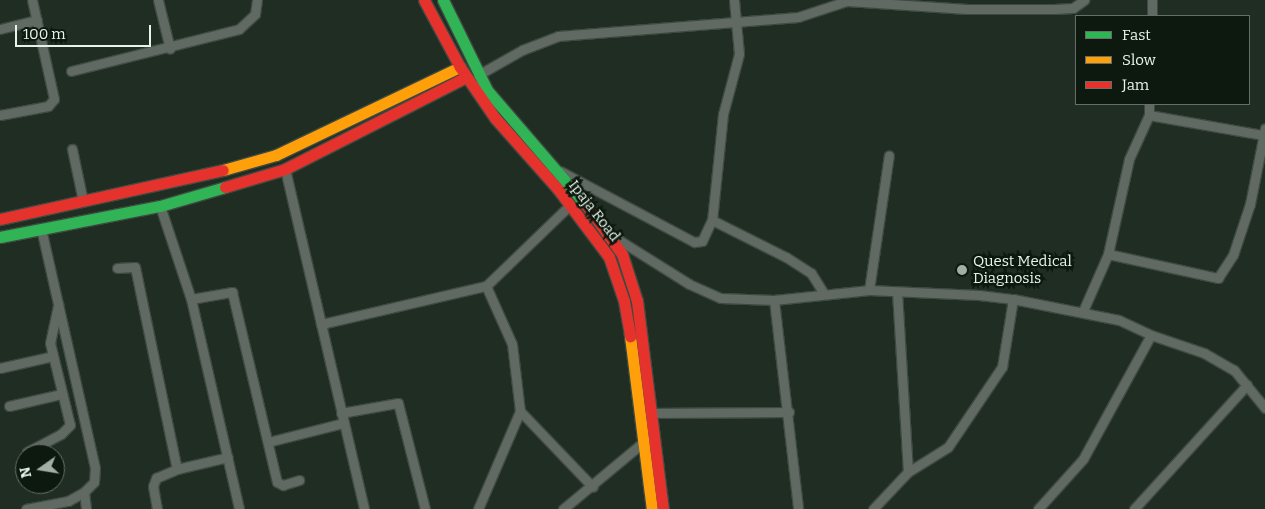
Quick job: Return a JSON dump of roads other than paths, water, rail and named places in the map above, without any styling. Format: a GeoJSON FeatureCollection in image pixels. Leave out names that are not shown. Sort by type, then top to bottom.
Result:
{"type":"FeatureCollection","features":[{"type":"Feature","properties":{"kind":"main road","name":"Ipaja Road"},"geometry":{"type":"LineString","coordinates":[[424,0],[463,72],[509,135],[600,242],[616,274],[631,342],[652,509]]}},
{"type":"Feature","properties":{"kind":"main road","name":"Ipaja Road"},"geometry":{"type":"LineString","coordinates":[[443,0],[478,75],[520,130],[610,235],[624,260],[637,301],[663,509]]}},
{"type":"Feature","properties":{"kind":"main road"},"geometry":{"type":"LineString","coordinates":[[0,237],[160,206],[285,169],[463,72]]}},
{"type":"Feature","properties":{"kind":"main road"},"geometry":{"type":"LineString","coordinates":[[0,219],[243,166],[276,155],[463,72]]}},
{"type":"Feature","properties":{"kind":"street"},"geometry":{"type":"LineString","coordinates":[[0,115],[53,103],[32,0]]}},
{"type":"Feature","properties":{"kind":"street"},"geometry":{"type":"LineString","coordinates":[[158,0],[170,48]]}},
{"type":"Feature","properties":{"kind":"street"},"geometry":{"type":"LineString","coordinates":[[72,71],[170,48],[239,29],[251,21],[257,0]]}},
{"type":"Feature","properties":{"kind":"street"},"geometry":{"type":"LineString","coordinates":[[555,169],[694,242],[702,241],[712,220],[723,114],[738,54],[738,24],[734,0]]}},
{"type":"Feature","properties":{"kind":"street"},"geometry":{"type":"LineString","coordinates":[[478,75],[522,50],[558,36],[738,24],[798,17],[847,1],[967,10],[1073,8],[1084,0]]}},
{"type":"Feature","properties":{"kind":"street"},"geometry":{"type":"LineString","coordinates":[[1152,0],[1152,15]]}},
{"type":"Feature","properties":{"kind":"street"},"geometry":{"type":"LineString","coordinates":[[0,29],[37,20]]}},
{"type":"Feature","properties":{"kind":"street"},"geometry":{"type":"LineString","coordinates":[[1083,311],[1108,254],[1129,159],[1148,115],[1149,105]]}},
{"type":"Feature","properties":{"kind":"street"},"geometry":{"type":"LineString","coordinates":[[1108,254],[1218,278],[1233,255],[1250,204],[1264,132],[1148,115]]}},
{"type":"Feature","properties":{"kind":"street"},"geometry":{"type":"LineString","coordinates":[[72,149],[83,201]]}},
{"type":"Feature","properties":{"kind":"street"},"geometry":{"type":"LineString","coordinates":[[869,290],[889,155]]}},
{"type":"Feature","properties":{"kind":"street"},"geometry":{"type":"LineString","coordinates":[[285,169],[364,509]]}},
{"type":"Feature","properties":{"kind":"street"},"geometry":{"type":"LineString","coordinates":[[321,324],[486,286],[570,205]]}},
{"type":"Feature","properties":{"kind":"street"},"geometry":{"type":"LineString","coordinates":[[160,206],[191,300],[239,509]]}},
{"type":"Feature","properties":{"kind":"street"},"geometry":{"type":"LineString","coordinates":[[712,220],[786,257],[810,273],[823,292]]}},
{"type":"Feature","properties":{"kind":"street"},"geometry":{"type":"LineString","coordinates":[[26,509],[68,501],[84,492],[94,482],[95,454],[41,229]]}},
{"type":"Feature","properties":{"kind":"street"},"geometry":{"type":"LineString","coordinates":[[610,235],[689,284],[720,298],[774,300],[823,292],[869,290],[1013,299],[1083,311],[1119,320],[1151,336],[1204,354],[1234,370],[1265,408]]}},
{"type":"Feature","properties":{"kind":"street"},"geometry":{"type":"LineString","coordinates":[[118,268],[135,267],[177,469]]}},
{"type":"Feature","properties":{"kind":"street"},"geometry":{"type":"LineString","coordinates":[[478,509],[520,411],[512,344],[486,286]]}},
{"type":"Feature","properties":{"kind":"street"},"geometry":{"type":"LineString","coordinates":[[191,300],[232,292],[277,482],[283,485],[298,480]]}},
{"type":"Feature","properties":{"kind":"street"},"geometry":{"type":"LineString","coordinates":[[897,292],[908,472]]}},
{"type":"Feature","properties":{"kind":"street"},"geometry":{"type":"LineString","coordinates":[[873,509],[908,472],[948,447],[1002,367],[1013,299]]}},
{"type":"Feature","properties":{"kind":"street"},"geometry":{"type":"LineString","coordinates":[[774,300],[789,412],[798,509]]}},
{"type":"Feature","properties":{"kind":"street"},"geometry":{"type":"LineString","coordinates":[[42,444],[61,434],[70,425],[61,394],[50,335],[58,301]]}},
{"type":"Feature","properties":{"kind":"street"},"geometry":{"type":"LineString","coordinates":[[1038,509],[1083,460],[1151,336]]}},
{"type":"Feature","properties":{"kind":"street"},"geometry":{"type":"LineString","coordinates":[[0,368],[53,356]]}},
{"type":"Feature","properties":{"kind":"street"},"geometry":{"type":"LineString","coordinates":[[1134,509],[1247,385]]}},
{"type":"Feature","properties":{"kind":"street"},"geometry":{"type":"LineString","coordinates":[[9,406],[61,394]]}},
{"type":"Feature","properties":{"kind":"street"},"geometry":{"type":"LineString","coordinates":[[341,413],[398,403],[425,509]]}},
{"type":"Feature","properties":{"kind":"street"},"geometry":{"type":"LineString","coordinates":[[520,411],[592,487]]}},
{"type":"Feature","properties":{"kind":"street"},"geometry":{"type":"LineString","coordinates":[[650,413],[789,412]]}},
{"type":"Feature","properties":{"kind":"street"},"geometry":{"type":"LineString","coordinates":[[268,442],[343,423]]}},
{"type":"Feature","properties":{"kind":"street"},"geometry":{"type":"LineString","coordinates":[[563,509],[653,435]]}},
{"type":"Feature","properties":{"kind":"street"},"geometry":{"type":"LineString","coordinates":[[157,509],[154,486],[156,478],[177,469],[228,457]]}},
{"type":"Feature","properties":{"kind":"street"},"geometry":{"type":"LineString","coordinates":[[84,492],[86,509]]}},
{"type":"Feature","properties":{"kind":"place","name":"Quest Medical Diagnosis"},"geometry":{"type":"Point","coordinates":[962,270]}}]}
